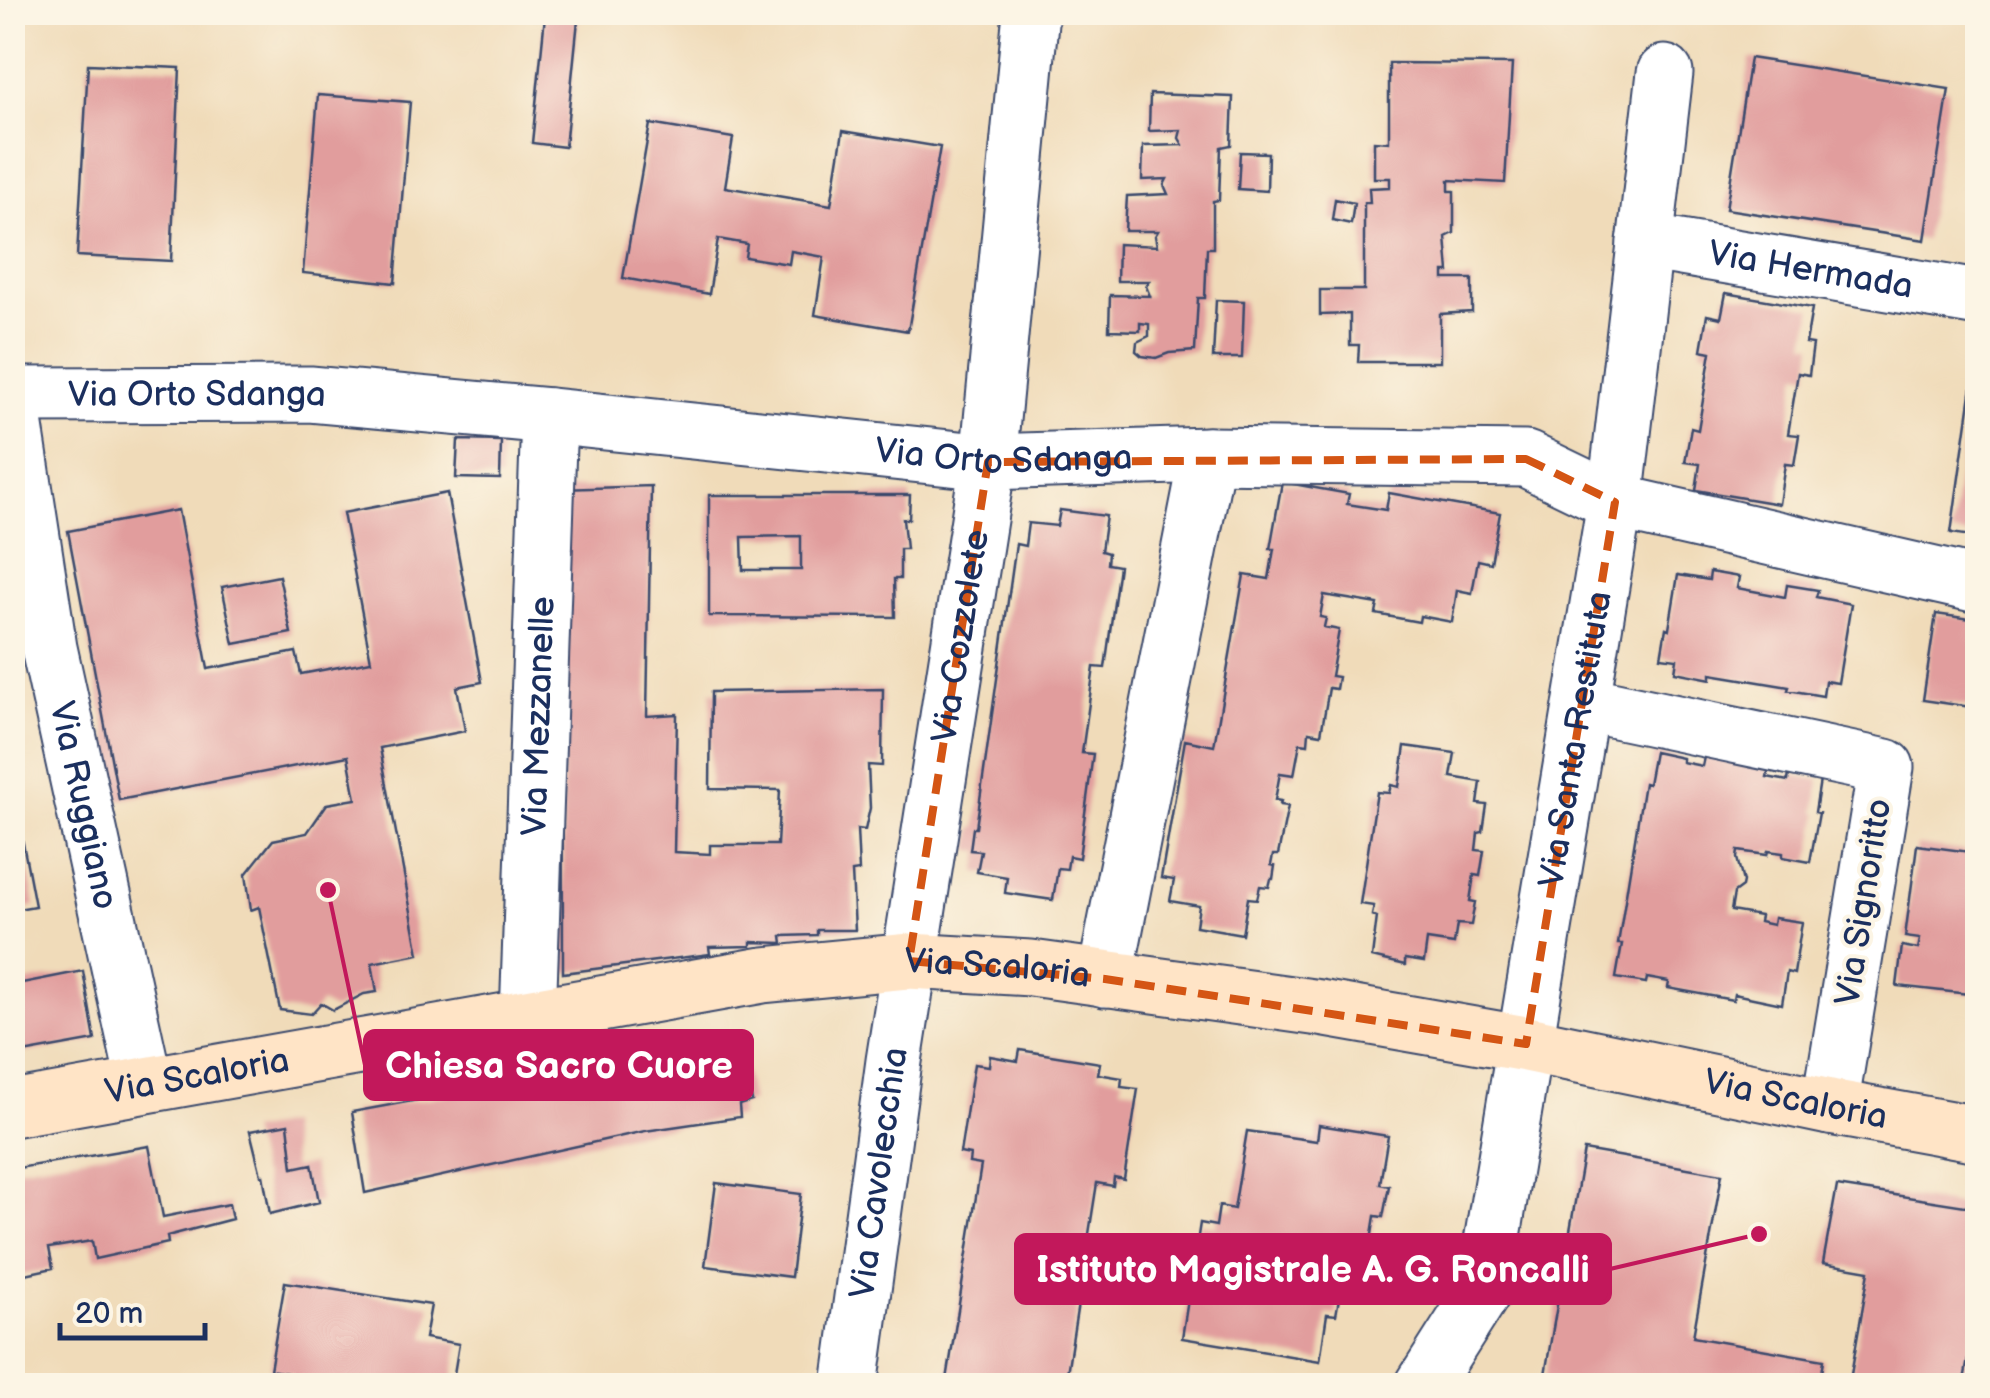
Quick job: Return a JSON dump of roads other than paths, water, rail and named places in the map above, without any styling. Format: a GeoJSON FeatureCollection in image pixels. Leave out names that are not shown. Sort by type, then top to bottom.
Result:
{"type":"FeatureCollection","features":[{"type":"Feature","properties":{"kind":"main road","name":"Via Scaloria"},"geometry":{"type":"LineString","coordinates":[[12,1109],[763,975],[909,960],[1031,968],[1320,1008],[1526,1044],[1978,1134]]}},
{"type":"Feature","properties":{"kind":"street","name":"Via Cozzolete"},"geometry":{"type":"LineString","coordinates":[[909,960],[988,462],[1031,12]]}},
{"type":"Feature","properties":{"kind":"street","name":"Via Santa Restituta"},"geometry":{"type":"LineString","coordinates":[[1423,1386],[1484,1290],[1615,502],[1665,73]]}},
{"type":"Feature","properties":{"kind":"street","name":"Via Hermada"},"geometry":{"type":"LineString","coordinates":[[1645,242],[1978,298]]}},
{"type":"Feature","properties":{"kind":"street","name":"Via Orto Sdanga"},"geometry":{"type":"LineString","coordinates":[[12,394],[310,394],[988,462],[1208,455],[1526,459],[1615,502],[1978,584]]}},
{"type":"Feature","properties":{"kind":"street","name":"Via Ruggiano"},"geometry":{"type":"LineString","coordinates":[[12,407],[49,648],[145,1085]]}},
{"type":"Feature","properties":{"kind":"street","name":"Via Mezzanelle"},"geometry":{"type":"LineString","coordinates":[[528,1018],[548,416]]}},
{"type":"Feature","properties":{"kind":"street"},"geometry":{"type":"LineString","coordinates":[[1105,979],[1208,455]]}},
{"type":"Feature","properties":{"kind":"street","name":"Via Signoritto"},"geometry":{"type":"LineString","coordinates":[[1582,703],[1886,767],[1830,1107]]}},
{"type":"Feature","properties":{"kind":"street","name":"Via Cavolecchia"},"geometry":{"type":"LineString","coordinates":[[850,1386],[909,960]]}},
{"type":"Feature","properties":{"kind":"place","name":"Chiesa Sacro Cuore"},"geometry":{"type":"Point","coordinates":[328,890]}},
{"type":"Feature","properties":{"kind":"place","name":"Istituto Magistrale A. G. Roncalli"},"geometry":{"type":"Point","coordinates":[1759,1234]}}]}
